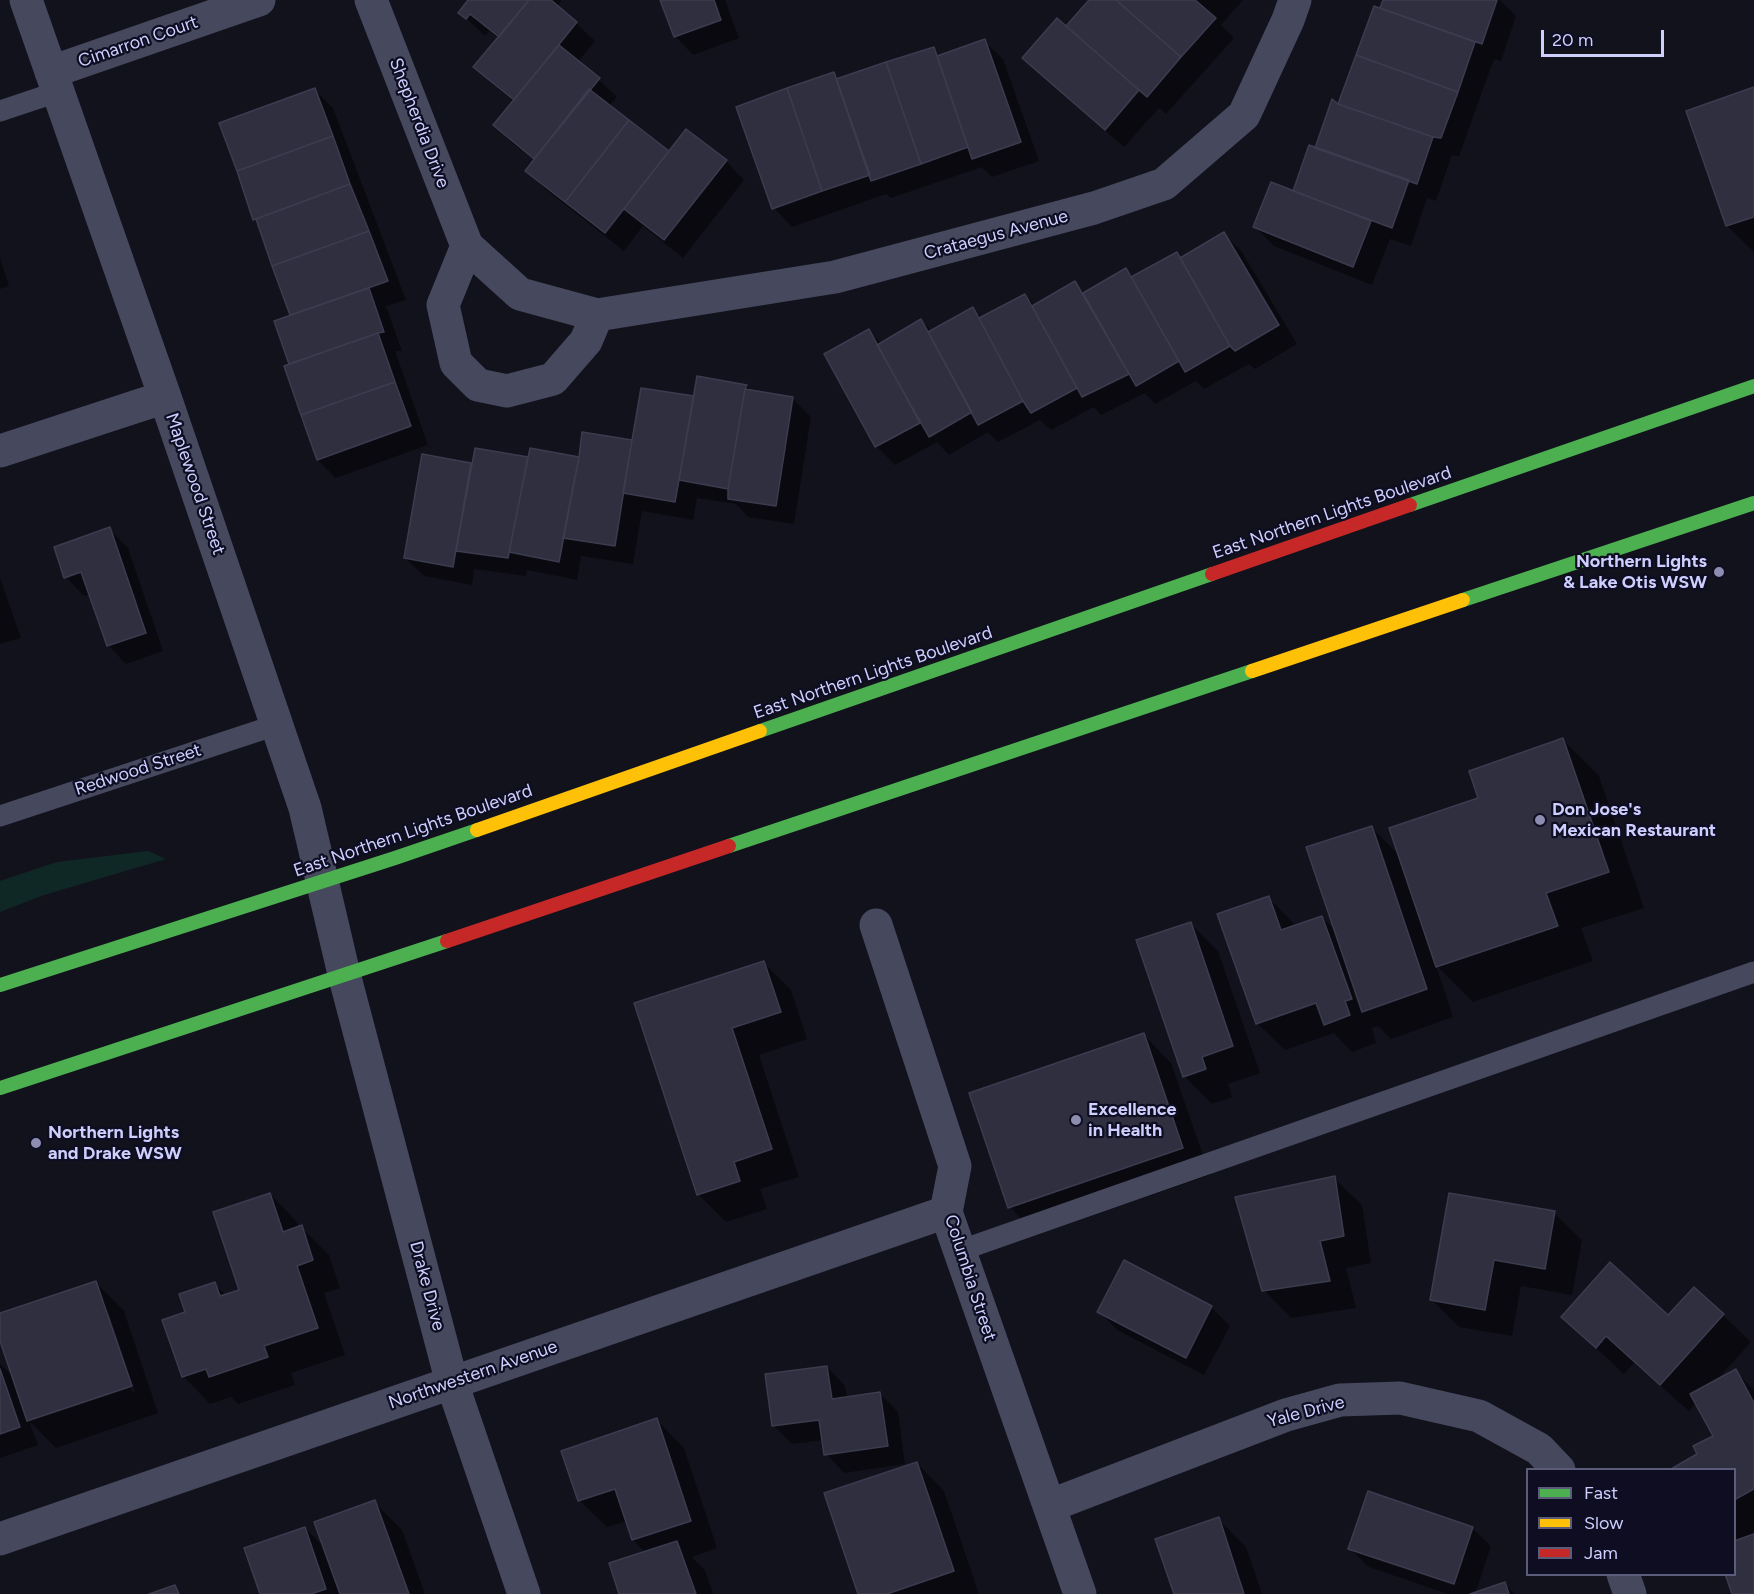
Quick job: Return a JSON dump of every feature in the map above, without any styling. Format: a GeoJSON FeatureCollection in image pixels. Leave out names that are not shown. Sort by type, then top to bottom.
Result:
{"type":"FeatureCollection","features":[{"type":"Feature","properties":{"kind":"main road","name":"East Northern Lights Boulevard"},"geometry":{"type":"LineString","coordinates":[[0,985],[418,850],[1754,386]]}},
{"type":"Feature","properties":{"kind":"main road"},"geometry":{"type":"LineString","coordinates":[[0,1088],[835,811],[1754,502]]}},
{"type":"Feature","properties":{"kind":"street","name":"Maplewood Street"},"geometry":{"type":"LineString","coordinates":[[26,0],[165,397],[305,808],[344,974]]}},
{"type":"Feature","properties":{"kind":"street","name":"Cimarron Court"},"geometry":{"type":"LineString","coordinates":[[54,82],[259,0]]}},
{"type":"Feature","properties":{"kind":"street","name":"Shepherdia Drive"},"geometry":{"type":"LineString","coordinates":[[371,0],[466,246]]}},
{"type":"Feature","properties":{"kind":"street","name":"Crataegus Avenue"},"geometry":{"type":"LineString","coordinates":[[597,315],[835,278],[1094,208],[1164,184],[1244,115],[1295,0]]}},
{"type":"Feature","properties":{"kind":"street"},"geometry":{"type":"LineString","coordinates":[[466,246],[519,294],[597,315],[586,341],[553,379],[507,391],[478,385],[456,363],[443,305],[466,246]]}},
{"type":"Feature","properties":{"kind":"street"},"geometry":{"type":"LineString","coordinates":[[0,451],[165,397]]}},
{"type":"Feature","properties":{"kind":"street","name":"Columbia Street"},"geometry":{"type":"LineString","coordinates":[[876,925],[955,1166],[946,1212],[1080,1594]]}},
{"type":"Feature","properties":{"kind":"street","name":"Drake Drive"},"geometry":{"type":"LineString","coordinates":[[344,974],[452,1383],[524,1594]]}},
{"type":"Feature","properties":{"kind":"street","name":"Northwestern Avenue"},"geometry":{"type":"LineString","coordinates":[[0,1539],[946,1212]]}},
{"type":"Feature","properties":{"kind":"street","name":"Yale Drive"},"geometry":{"type":"LineString","coordinates":[[1049,1506],[1286,1415],[1340,1400],[1400,1398],[1479,1416],[1539,1449],[1556,1468]]}},
{"type":"Feature","properties":{"kind":"street"},"geometry":{"type":"LineString","coordinates":[[1623,1576],[1630,1594]]}},
{"type":"Feature","properties":{"kind":"lane"},"geometry":{"type":"LineString","coordinates":[[0,111],[54,82]]}},
{"type":"Feature","properties":{"kind":"lane","name":"Redwood Street"},"geometry":{"type":"LineString","coordinates":[[0,816],[276,725]]}},
{"type":"Feature","properties":{"kind":"lane"},"geometry":{"type":"LineString","coordinates":[[959,1251],[1754,972]]}},
{"type":"Feature","properties":{"kind":"green space"},"geometry":{"type":"Polygon","coordinates":[[[148,851],[166,859],[44,895],[0,912],[0,881],[57,862],[148,851]]]}},
{"type":"Feature","properties":{"kind":"building"},"geometry":{"type":"Polygon","coordinates":[[[468,0],[529,0],[499,37],[470,14],[466,19],[458,13],[468,0]]]}},
{"type":"Feature","properties":{"kind":"building"},"geometry":{"type":"Polygon","coordinates":[[[529,0],[551,0],[577,22],[514,100],[473,67],[529,0]]]}},
{"type":"Feature","properties":{"kind":"building"},"geometry":{"type":"Polygon","coordinates":[[[660,0],[714,0],[721,20],[674,37],[660,0]]]}},
{"type":"Feature","properties":{"kind":"building"},"geometry":{"type":"Polygon","coordinates":[[[1089,0],[1116,0],[1181,57],[1147,97],[1066,26],[1089,0]]]}},
{"type":"Feature","properties":{"kind":"building"},"geometry":{"type":"Polygon","coordinates":[[[1116,0],[1195,0],[1216,18],[1181,57],[1116,0]]]}},
{"type":"Feature","properties":{"kind":"building"},"geometry":{"type":"Polygon","coordinates":[[[1383,0],[1497,0],[1482,44],[1380,8],[1383,0]]]}},
{"type":"Feature","properties":{"kind":"building"},"geometry":{"type":"Polygon","coordinates":[[[1374,6],[1475,42],[1458,92],[1356,55],[1374,6]]]}},
{"type":"Feature","properties":{"kind":"building"},"geometry":{"type":"Polygon","coordinates":[[[1057,18],[1139,90],[1105,130],[1022,58],[1057,18]]]}},
{"type":"Feature","properties":{"kind":"building"},"geometry":{"type":"Polygon","coordinates":[[[985,39],[1021,142],[972,159],[937,56],[985,39]]]}},
{"type":"Feature","properties":{"kind":"building"},"geometry":{"type":"Polygon","coordinates":[[[559,45],[600,78],[534,159],[493,125],[559,45]]]}},
{"type":"Feature","properties":{"kind":"building"},"geometry":{"type":"Polygon","coordinates":[[[934,47],[968,147],[921,164],[886,62],[934,47]]]}},
{"type":"Feature","properties":{"kind":"building"},"geometry":{"type":"Polygon","coordinates":[[[1356,55],[1458,92],[1441,138],[1338,104],[1356,55]]]}},
{"type":"Feature","properties":{"kind":"building"},"geometry":{"type":"Polygon","coordinates":[[[886,62],[921,164],[871,181],[836,79],[886,62]]]}},
{"type":"Feature","properties":{"kind":"building"},"geometry":{"type":"Polygon","coordinates":[[[834,72],[870,175],[822,191],[787,88],[834,72]]]}},
{"type":"Feature","properties":{"kind":"building"},"geometry":{"type":"Polygon","coordinates":[[[1754,87],[1754,217],[1726,226],[1686,111],[1754,87]]]}},
{"type":"Feature","properties":{"kind":"building"},"geometry":{"type":"Polygon","coordinates":[[[315,88],[333,136],[237,171],[219,123],[315,88]]]}},
{"type":"Feature","properties":{"kind":"building"},"geometry":{"type":"Polygon","coordinates":[[[787,88],[822,191],[772,209],[736,107],[787,88]]]}},
{"type":"Feature","properties":{"kind":"building"},"geometry":{"type":"Polygon","coordinates":[[[589,89],[629,120],[565,202],[525,171],[589,89]]]}},
{"type":"Feature","properties":{"kind":"building"},"geometry":{"type":"Polygon","coordinates":[[[1332,99],[1338,104],[1433,137],[1417,184],[1315,148],[1332,99]]]}},
{"type":"Feature","properties":{"kind":"building"},"geometry":{"type":"Polygon","coordinates":[[[629,120],[669,151],[605,233],[565,202],[629,120]]]}},
{"type":"Feature","properties":{"kind":"building"},"geometry":{"type":"Polygon","coordinates":[[[686,129],[727,160],[664,240],[624,209],[686,129]]]}},
{"type":"Feature","properties":{"kind":"building"},"geometry":{"type":"Polygon","coordinates":[[[333,136],[350,184],[253,220],[237,171],[333,136]]]}},
{"type":"Feature","properties":{"kind":"building"},"geometry":{"type":"Polygon","coordinates":[[[1309,145],[1409,180],[1392,228],[1293,191],[1309,145]]]}},
{"type":"Feature","properties":{"kind":"building"},"geometry":{"type":"Polygon","coordinates":[[[1271,182],[1371,221],[1353,267],[1253,227],[1271,182]]]}},
{"type":"Feature","properties":{"kind":"building"},"geometry":{"type":"Polygon","coordinates":[[[350,184],[369,231],[272,266],[256,219],[350,184]]]}},
{"type":"Feature","properties":{"kind":"building"},"geometry":{"type":"Polygon","coordinates":[[[369,231],[388,281],[290,315],[272,266],[369,231]]]}},
{"type":"Feature","properties":{"kind":"building"},"geometry":{"type":"Polygon","coordinates":[[[1224,232],[1279,325],[1235,351],[1180,258],[1224,232]]]}},
{"type":"Feature","properties":{"kind":"building"},"geometry":{"type":"Polygon","coordinates":[[[1177,252],[1230,346],[1185,372],[1131,277],[1177,252]]]}},
{"type":"Feature","properties":{"kind":"building"},"geometry":{"type":"Polygon","coordinates":[[[1126,268],[1179,361],[1136,386],[1083,293],[1126,268]]]}},
{"type":"Feature","properties":{"kind":"building"},"geometry":{"type":"Polygon","coordinates":[[[1075,281],[1129,374],[1082,397],[1032,306],[1075,281]]]}},
{"type":"Feature","properties":{"kind":"building"},"geometry":{"type":"Polygon","coordinates":[[[369,288],[384,332],[289,364],[274,321],[369,288]]]}},
{"type":"Feature","properties":{"kind":"building"},"geometry":{"type":"Polygon","coordinates":[[[1025,294],[1077,388],[1031,413],[979,318],[1025,294]]]}},
{"type":"Feature","properties":{"kind":"building"},"geometry":{"type":"Polygon","coordinates":[[[973,307],[1023,401],[978,425],[928,332],[973,307]]]}},
{"type":"Feature","properties":{"kind":"building"},"geometry":{"type":"Polygon","coordinates":[[[921,319],[972,412],[929,437],[877,345],[921,319]]]}},
{"type":"Feature","properties":{"kind":"building"},"geometry":{"type":"Polygon","coordinates":[[[869,329],[920,423],[875,447],[824,354],[869,329]]]}},
{"type":"Feature","properties":{"kind":"building"},"geometry":{"type":"Polygon","coordinates":[[[378,333],[395,382],[301,415],[284,366],[378,333]]]}},
{"type":"Feature","properties":{"kind":"building"},"geometry":{"type":"Polygon","coordinates":[[[697,376],[747,385],[728,489],[679,480],[697,376]]]}},
{"type":"Feature","properties":{"kind":"building"},"geometry":{"type":"Polygon","coordinates":[[[395,382],[411,426],[317,460],[301,415],[395,382]]]}},
{"type":"Feature","properties":{"kind":"building"},"geometry":{"type":"Polygon","coordinates":[[[641,388],[694,396],[675,502],[623,493],[641,388]]]}},
{"type":"Feature","properties":{"kind":"building"},"geometry":{"type":"Polygon","coordinates":[[[745,389],[793,397],[776,506],[728,499],[745,389]]]}},
{"type":"Feature","properties":{"kind":"building"},"geometry":{"type":"Polygon","coordinates":[[[582,432],[632,440],[615,546],[563,538],[582,432]]]}},
{"type":"Feature","properties":{"kind":"building"},"geometry":{"type":"Polygon","coordinates":[[[475,448],[528,457],[508,558],[456,551],[475,448]]]}},
{"type":"Feature","properties":{"kind":"building"},"geometry":{"type":"Polygon","coordinates":[[[530,448],[579,457],[559,562],[509,552],[530,448]]]}},
{"type":"Feature","properties":{"kind":"building"},"geometry":{"type":"Polygon","coordinates":[[[422,454],[471,463],[453,567],[404,558],[422,454]]]}},
{"type":"Feature","properties":{"kind":"building"},"geometry":{"type":"Polygon","coordinates":[[[110,527],[146,633],[107,646],[81,572],[64,578],[54,547],[110,527]]]}},
{"type":"Feature","properties":{"kind":"building"},"geometry":{"type":"Polygon","coordinates":[[[1563,738],[1609,872],[1546,893],[1558,926],[1436,967],[1389,828],[1478,798],[1469,771],[1563,738]]]}},
{"type":"Feature","properties":{"kind":"building"},"geometry":{"type":"Polygon","coordinates":[[[1372,826],[1427,989],[1362,1012],[1306,847],[1372,826]]]}},
{"type":"Feature","properties":{"kind":"building"},"geometry":{"type":"Polygon","coordinates":[[[1269,896],[1281,930],[1322,916],[1352,999],[1345,1001],[1350,1015],[1324,1025],[1316,1003],[1256,1024],[1217,914],[1269,896]]]}},
{"type":"Feature","properties":{"kind":"building"},"geometry":{"type":"Polygon","coordinates":[[[1191,922],[1233,1046],[1202,1057],[1206,1069],[1183,1077],[1136,940],[1191,922]]]}},
{"type":"Feature","properties":{"kind":"building"},"geometry":{"type":"Polygon","coordinates":[[[764,961],[781,1012],[732,1028],[772,1149],[734,1162],[740,1181],[697,1195],[634,1003],[764,961]]]}},
{"type":"Feature","properties":{"kind":"building","name":"Excellence in Health"},"geometry":{"type":"Polygon","coordinates":[[[1144,1033],[1183,1148],[1008,1208],[969,1093],[1144,1033]]]}},
{"type":"Feature","properties":{"kind":"building"},"geometry":{"type":"Polygon","coordinates":[[[1335,1176],[1344,1236],[1320,1241],[1330,1281],[1262,1291],[1235,1197],[1335,1176]]]}},
{"type":"Feature","properties":{"kind":"building"},"geometry":{"type":"Polygon","coordinates":[[[270,1193],[283,1232],[302,1225],[313,1260],[297,1266],[318,1328],[264,1346],[268,1357],[209,1377],[206,1369],[182,1377],[162,1320],[185,1312],[179,1294],[215,1282],[220,1296],[239,1290],[213,1212],[270,1193]]]}},
{"type":"Feature","properties":{"kind":"building"},"geometry":{"type":"Polygon","coordinates":[[[1449,1193],[1555,1211],[1545,1269],[1494,1260],[1485,1310],[1430,1300],[1449,1193]]]}},
{"type":"Feature","properties":{"kind":"building"},"geometry":{"type":"Polygon","coordinates":[[[1124,1260],[1212,1306],[1186,1358],[1097,1312],[1124,1260]]]}},
{"type":"Feature","properties":{"kind":"building"},"geometry":{"type":"Polygon","coordinates":[[[1610,1262],[1668,1315],[1694,1287],[1724,1314],[1660,1385],[1606,1336],[1596,1348],[1561,1317],[1610,1262]]]}},
{"type":"Feature","properties":{"kind":"building"},"geometry":{"type":"Polygon","coordinates":[[[96,1281],[132,1386],[27,1421],[0,1341],[0,1313],[96,1281]]]}},
{"type":"Feature","properties":{"kind":"building"},"geometry":{"type":"Polygon","coordinates":[[[827,1366],[832,1399],[880,1392],[888,1446],[824,1455],[819,1420],[772,1426],[765,1374],[827,1366]]]}},
{"type":"Feature","properties":{"kind":"building"},"geometry":{"type":"Polygon","coordinates":[[[0,1369],[20,1427],[0,1434],[0,1369]]]}},
{"type":"Feature","properties":{"kind":"building"},"geometry":{"type":"Polygon","coordinates":[[[1736,1369],[1754,1403],[1754,1489],[1736,1499],[1736,1468],[1673,1468],[1697,1454],[1693,1446],[1713,1436],[1690,1394],[1736,1369]]]}},
{"type":"Feature","properties":{"kind":"building"},"geometry":{"type":"Polygon","coordinates":[[[657,1418],[691,1521],[632,1540],[615,1489],[578,1501],[561,1451],[657,1418]]]}},
{"type":"Feature","properties":{"kind":"building"},"geometry":{"type":"Polygon","coordinates":[[[917,1462],[954,1571],[887,1594],[858,1594],[824,1493],[917,1462]]]}},
{"type":"Feature","properties":{"kind":"building"},"geometry":{"type":"Polygon","coordinates":[[[1368,1491],[1473,1527],[1454,1584],[1348,1549],[1368,1491]]]}},
{"type":"Feature","properties":{"kind":"building"},"geometry":{"type":"Polygon","coordinates":[[[375,1500],[409,1594],[340,1594],[314,1522],[375,1500]]]}},
{"type":"Feature","properties":{"kind":"building"},"geometry":{"type":"Polygon","coordinates":[[[1219,1517],[1244,1594],[1174,1594],[1155,1539],[1219,1517]]]}},
{"type":"Feature","properties":{"kind":"building"},"geometry":{"type":"Polygon","coordinates":[[[305,1527],[326,1589],[311,1594],[260,1594],[244,1548],[305,1527]]]}},
{"type":"Feature","properties":{"kind":"building"},"geometry":{"type":"Polygon","coordinates":[[[1754,1534],[1754,1594],[1732,1594],[1726,1576],[1736,1576],[1736,1540],[1754,1534]]]}},
{"type":"Feature","properties":{"kind":"building"},"geometry":{"type":"Polygon","coordinates":[[[677,1541],[696,1594],[619,1594],[609,1563],[677,1541]]]}},
{"type":"Feature","properties":{"kind":"building"},"geometry":{"type":"Polygon","coordinates":[[[1505,1582],[1509,1594],[1470,1594],[1505,1582]]]}},
{"type":"Feature","properties":{"kind":"building"},"geometry":{"type":"Polygon","coordinates":[[[175,1585],[179,1594],[149,1594],[175,1585]]]}},
{"type":"Feature","properties":{"kind":"traffic: fast"},"geometry":{"type":"LineString","coordinates":[[1410,505],[1754,386]]}},
{"type":"Feature","properties":{"kind":"traffic: fast"},"geometry":{"type":"LineString","coordinates":[[1463,600],[1754,503]]}},
{"type":"Feature","properties":{"kind":"traffic: fast"},"geometry":{"type":"LineString","coordinates":[[760,731],[1212,574]]}},
{"type":"Feature","properties":{"kind":"traffic: fast"},"geometry":{"type":"LineString","coordinates":[[729,846],[1252,671]]}},
{"type":"Feature","properties":{"kind":"traffic: fast"},"geometry":{"type":"LineString","coordinates":[[0,985],[477,830]]}},
{"type":"Feature","properties":{"kind":"traffic: fast"},"geometry":{"type":"LineString","coordinates":[[0,1088],[447,941]]}},
{"type":"Feature","properties":{"kind":"traffic: slow"},"geometry":{"type":"LineString","coordinates":[[1252,671],[1463,600]]}},
{"type":"Feature","properties":{"kind":"traffic: slow"},"geometry":{"type":"LineString","coordinates":[[477,830],[760,731]]}},
{"type":"Feature","properties":{"kind":"traffic: jam"},"geometry":{"type":"LineString","coordinates":[[1212,574],[1410,505]]}},
{"type":"Feature","properties":{"kind":"traffic: jam"},"geometry":{"type":"LineString","coordinates":[[447,941],[729,846]]}},
{"type":"Feature","properties":{"kind":"place","name":"Northern Lights & Lake Otis WSW"},"geometry":{"type":"Point","coordinates":[1719,572]}},
{"type":"Feature","properties":{"kind":"place","name":"Don Jose's Mexican Restaurant"},"geometry":{"type":"Point","coordinates":[1540,820]}},
{"type":"Feature","properties":{"kind":"place","name":"Excellence in Health"},"geometry":{"type":"Point","coordinates":[1076,1120]}},
{"type":"Feature","properties":{"kind":"place","name":"Northern Lights and Drake WSW"},"geometry":{"type":"Point","coordinates":[36,1143]}}]}
